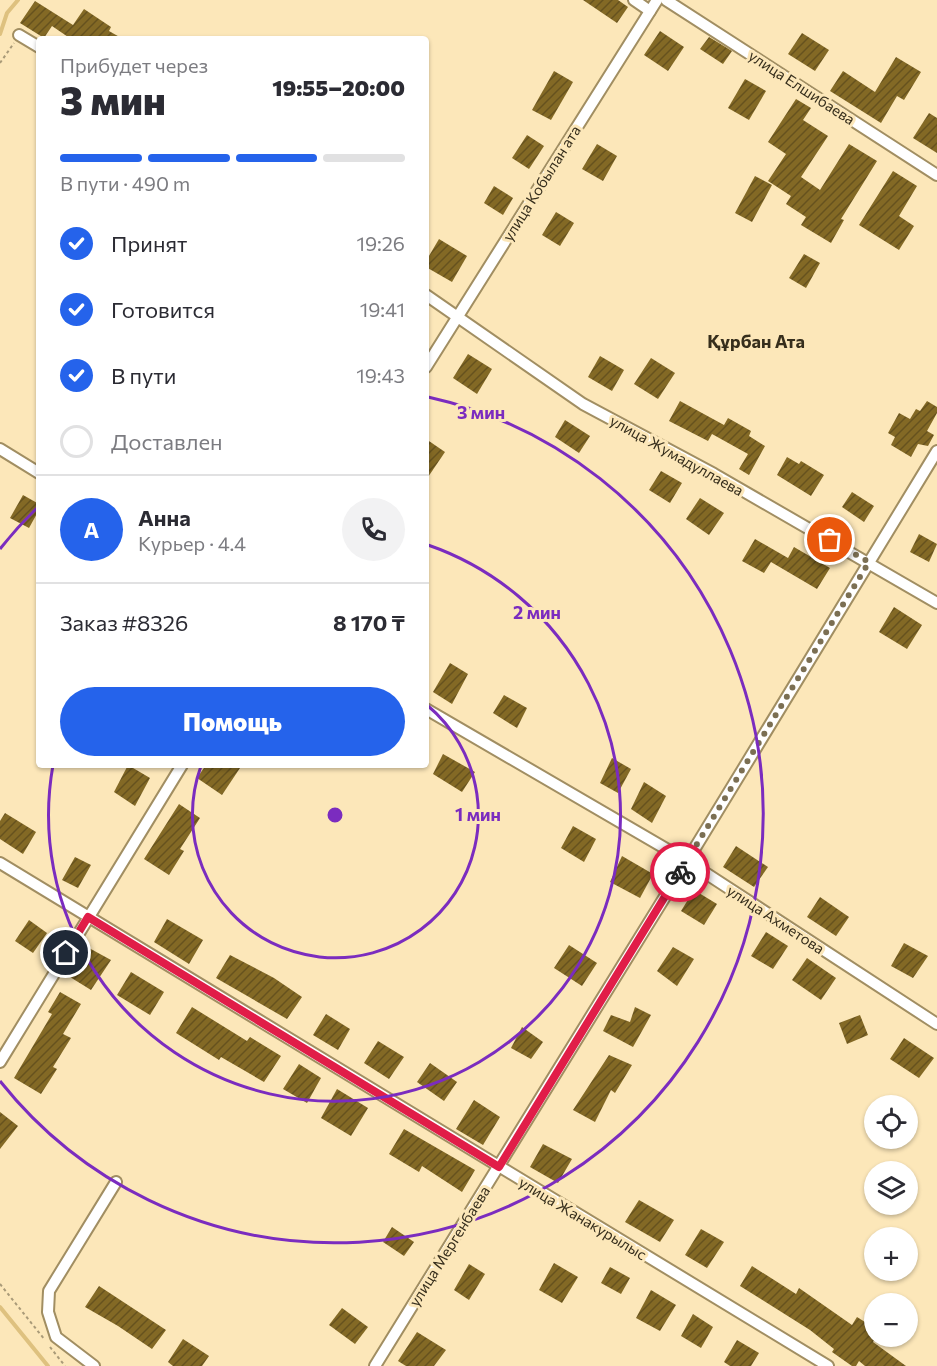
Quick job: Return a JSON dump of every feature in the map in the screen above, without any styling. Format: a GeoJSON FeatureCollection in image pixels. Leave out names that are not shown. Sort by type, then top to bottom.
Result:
{"type":"FeatureCollection","features":[{"type":"Feature","properties":{"kind":"street"},"geometry":{"type":"LineString","coordinates":[[634,0],[650,11]]}},
{"type":"Feature","properties":{"kind":"street","name":"улица Кобылан ата"},"geometry":{"type":"LineString","coordinates":[[429,362],[657,0]]}},
{"type":"Feature","properties":{"kind":"street","name":"улица Елшибаева"},"geometry":{"type":"LineString","coordinates":[[666,0],[937,174]]}},
{"type":"Feature","properties":{"kind":"street"},"geometry":{"type":"LineString","coordinates":[[19,35],[36,45]]}},
{"type":"Feature","properties":{"kind":"street","name":"улица Жумадуллаева"},"geometry":{"type":"LineString","coordinates":[[429,297],[583,404],[714,474],[937,603]]}},
{"type":"Feature","properties":{"kind":"street"},"geometry":{"type":"LineString","coordinates":[[0,448],[36,471]]}},
{"type":"Feature","properties":{"kind":"street","name":"улица Мергенбаева"},"geometry":{"type":"LineString","coordinates":[[375,1366],[937,451]]}},
{"type":"Feature","properties":{"kind":"street","name":"улица Ахметова"},"geometry":{"type":"LineString","coordinates":[[429,711],[687,861],[937,1024]]}},
{"type":"Feature","properties":{"kind":"street"},"geometry":{"type":"LineString","coordinates":[[0,1062],[180,768]]}},
{"type":"Feature","properties":{"kind":"street","name":"улица Жанакурылыс"},"geometry":{"type":"LineString","coordinates":[[0,863],[828,1366]]}},
{"type":"Feature","properties":{"kind":"street"},"geometry":{"type":"LineString","coordinates":[[94,1366],[56,1337],[48,1312],[49,1291],[116,1182]]}},
{"type":"Feature","properties":{"kind":"path"},"geometry":{"type":"LineString","coordinates":[[0,63],[19,35]]}},
{"type":"Feature","properties":{"kind":"path"},"geometry":{"type":"LineString","coordinates":[[0,1284],[65,1366]]}},
{"type":"Feature","properties":{"kind":"building"},"geometry":{"type":"Polygon","coordinates":[[[583,0],[618,0],[628,7],[617,23],[583,0]]]}},
{"type":"Feature","properties":{"kind":"building"},"geometry":{"type":"Polygon","coordinates":[[[35,1],[73,25],[84,9],[111,27],[109,31],[118,36],[67,36],[52,26],[45,36],[41,36],[20,23],[35,1]]]}},
{"type":"Feature","properties":{"kind":"building"},"geometry":{"type":"Polygon","coordinates":[[[660,31],[684,47],[668,71],[644,55],[660,31]]]}},
{"type":"Feature","properties":{"kind":"building"},"geometry":{"type":"Polygon","coordinates":[[[802,33],[829,50],[815,71],[788,54],[802,33]]]}},
{"type":"Feature","properties":{"kind":"building"},"geometry":{"type":"Polygon","coordinates":[[[709,37],[732,51],[723,64],[700,49],[709,37]]]}},
{"type":"Feature","properties":{"kind":"building"},"geometry":{"type":"Polygon","coordinates":[[[896,57],[921,72],[904,100],[897,96],[881,123],[830,91],[843,71],[875,92],[896,57]]]}},
{"type":"Feature","properties":{"kind":"building"},"geometry":{"type":"Polygon","coordinates":[[[554,71],[573,82],[551,120],[532,110],[554,71]]]}},
{"type":"Feature","properties":{"kind":"building"},"geometry":{"type":"Polygon","coordinates":[[[745,79],[766,91],[749,120],[728,108],[745,79]]]}},
{"type":"Feature","properties":{"kind":"building"},"geometry":{"type":"Polygon","coordinates":[[[796,99],[811,108],[803,120],[828,136],[801,177],[820,190],[849,144],[877,161],[841,219],[844,220],[831,243],[801,225],[806,217],[786,204],[791,196],[768,181],[786,154],[768,142],[796,99]]]}},
{"type":"Feature","properties":{"kind":"building"},"geometry":{"type":"Polygon","coordinates":[[[929,113],[937,118],[937,153],[913,138],[929,113]]]}},
{"type":"Feature","properties":{"kind":"building"},"geometry":{"type":"Polygon","coordinates":[[[527,135],[544,146],[529,169],[512,158],[527,135]]]}},
{"type":"Feature","properties":{"kind":"building"},"geometry":{"type":"Polygon","coordinates":[[[597,144],[617,156],[603,181],[582,169],[597,144]]]}},
{"type":"Feature","properties":{"kind":"building"},"geometry":{"type":"Polygon","coordinates":[[[893,171],[917,186],[899,216],[914,226],[899,250],[859,225],[893,171]]]}},
{"type":"Feature","properties":{"kind":"building"},"geometry":{"type":"Polygon","coordinates":[[[755,176],[772,185],[752,222],[735,213],[755,176]]]}},
{"type":"Feature","properties":{"kind":"building"},"geometry":{"type":"Polygon","coordinates":[[[494,186],[513,198],[503,215],[484,203],[494,186]]]}},
{"type":"Feature","properties":{"kind":"building"},"geometry":{"type":"Polygon","coordinates":[[[556,212],[574,223],[560,246],[542,235],[556,212]]]}},
{"type":"Feature","properties":{"kind":"building"},"geometry":{"type":"Polygon","coordinates":[[[439,239],[467,256],[452,282],[429,269],[429,256],[439,239]]]}},
{"type":"Feature","properties":{"kind":"building"},"geometry":{"type":"Polygon","coordinates":[[[804,254],[820,263],[806,288],[789,278],[804,254]]]}},
{"type":"Feature","properties":{"kind":"building"},"geometry":{"type":"Polygon","coordinates":[[[468,354],[492,369],[477,394],[453,378],[468,354]]]}},
{"type":"Feature","properties":{"kind":"building"},"geometry":{"type":"Polygon","coordinates":[[[600,356],[624,370],[612,391],[588,377],[600,356]]]}},
{"type":"Feature","properties":{"kind":"building"},"geometry":{"type":"Polygon","coordinates":[[[651,358],[675,373],[658,399],[634,384],[651,358]]]}},
{"type":"Feature","properties":{"kind":"building"},"geometry":{"type":"Polygon","coordinates":[[[680,401],[724,425],[728,418],[751,431],[749,436],[765,446],[749,475],[739,469],[748,454],[712,434],[708,441],[669,421],[680,401]]]}},
{"type":"Feature","properties":{"kind":"building"},"geometry":{"type":"Polygon","coordinates":[[[927,401],[937,407],[937,413],[927,431],[934,435],[928,446],[918,444],[911,457],[891,445],[895,437],[888,433],[899,413],[910,419],[916,409],[920,411],[927,401]]]}},
{"type":"Feature","properties":{"kind":"building"},"geometry":{"type":"Polygon","coordinates":[[[565,420],[590,436],[579,453],[555,437],[565,420]]]}},
{"type":"Feature","properties":{"kind":"building"},"geometry":{"type":"Polygon","coordinates":[[[429,441],[445,452],[429,476],[429,441]]]}},
{"type":"Feature","properties":{"kind":"building"},"geometry":{"type":"Polygon","coordinates":[[[787,457],[799,464],[801,461],[824,475],[811,496],[777,475],[787,457]]]}},
{"type":"Feature","properties":{"kind":"building"},"geometry":{"type":"Polygon","coordinates":[[[661,471],[682,483],[670,503],[649,490],[661,471]]]}},
{"type":"Feature","properties":{"kind":"building"},"geometry":{"type":"Polygon","coordinates":[[[852,492],[874,506],[864,522],[842,507],[852,492]]]}},
{"type":"Feature","properties":{"kind":"building"},"geometry":{"type":"Polygon","coordinates":[[[23,495],[36,502],[36,515],[29,528],[10,518],[23,495]]]}},
{"type":"Feature","properties":{"kind":"building"},"geometry":{"type":"Polygon","coordinates":[[[700,498],[724,513],[709,535],[686,519],[700,498]]]}},
{"type":"Feature","properties":{"kind":"building"},"geometry":{"type":"Polygon","coordinates":[[[919,534],[937,544],[929,562],[910,552],[919,534]]]}},
{"type":"Feature","properties":{"kind":"building"},"geometry":{"type":"Polygon","coordinates":[[[755,539],[788,558],[794,547],[830,568],[817,589],[771,562],[764,573],[742,561],[755,539]]]}},
{"type":"Feature","properties":{"kind":"building"},"geometry":{"type":"Polygon","coordinates":[[[894,607],[922,625],[907,649],[879,632],[894,607]]]}},
{"type":"Feature","properties":{"kind":"building"},"geometry":{"type":"Polygon","coordinates":[[[450,663],[468,674],[452,704],[433,692],[450,663]]]}},
{"type":"Feature","properties":{"kind":"building"},"geometry":{"type":"Polygon","coordinates":[[[504,695],[527,708],[517,728],[493,713],[504,695]]]}},
{"type":"Feature","properties":{"kind":"building"},"geometry":{"type":"Polygon","coordinates":[[[443,754],[475,772],[462,792],[433,774],[443,754]]]}},
{"type":"Feature","properties":{"kind":"building"},"geometry":{"type":"Polygon","coordinates":[[[612,758],[631,769],[618,793],[600,783],[612,758]]]}},
{"type":"Feature","properties":{"kind":"building"},"geometry":{"type":"Polygon","coordinates":[[[126,768],[133,768],[150,778],[135,806],[114,792],[126,768]]]}},
{"type":"Feature","properties":{"kind":"building"},"geometry":{"type":"Polygon","coordinates":[[[204,768],[240,768],[222,795],[197,778],[204,768]]]}},
{"type":"Feature","properties":{"kind":"building"},"geometry":{"type":"Polygon","coordinates":[[[644,782],[666,796],[652,823],[631,809],[644,782]]]}},
{"type":"Feature","properties":{"kind":"building"},"geometry":{"type":"Polygon","coordinates":[[[179,804],[200,818],[180,849],[184,851],[169,875],[144,859],[179,804]]]}},
{"type":"Feature","properties":{"kind":"building"},"geometry":{"type":"Polygon","coordinates":[[[5,813],[36,832],[23,854],[0,839],[0,821],[5,813]]]}},
{"type":"Feature","properties":{"kind":"building"},"geometry":{"type":"Polygon","coordinates":[[[573,826],[596,839],[584,862],[561,848],[573,826]]]}},
{"type":"Feature","properties":{"kind":"building"},"geometry":{"type":"Polygon","coordinates":[[[736,846],[768,867],[754,887],[723,867],[736,846]]]}},
{"type":"Feature","properties":{"kind":"building"},"geometry":{"type":"Polygon","coordinates":[[[622,856],[653,874],[640,898],[610,882],[622,856]]]}},
{"type":"Feature","properties":{"kind":"building"},"geometry":{"type":"Polygon","coordinates":[[[75,857],[91,865],[78,888],[62,880],[75,857]]]}},
{"type":"Feature","properties":{"kind":"building"},"geometry":{"type":"Polygon","coordinates":[[[694,890],[717,904],[704,925],[681,911],[694,890]]]}},
{"type":"Feature","properties":{"kind":"building"},"geometry":{"type":"Polygon","coordinates":[[[820,897],[849,917],[836,936],[807,917],[820,897]]]}},
{"type":"Feature","properties":{"kind":"building"},"geometry":{"type":"Polygon","coordinates":[[[167,919],[203,940],[189,964],[154,942],[167,919]]]}},
{"type":"Feature","properties":{"kind":"building"},"geometry":{"type":"Polygon","coordinates":[[[29,920],[47,933],[33,953],[15,941],[29,920]]]}},
{"type":"Feature","properties":{"kind":"building"},"geometry":{"type":"Polygon","coordinates":[[[766,932],[788,946],[773,969],[751,956],[766,932]]]}},
{"type":"Feature","properties":{"kind":"building"},"geometry":{"type":"Polygon","coordinates":[[[904,943],[928,956],[913,978],[891,966],[904,943]]]}},
{"type":"Feature","properties":{"kind":"building"},"geometry":{"type":"Polygon","coordinates":[[[569,945],[597,963],[582,986],[554,968],[569,945]]]}},
{"type":"Feature","properties":{"kind":"building"},"geometry":{"type":"Polygon","coordinates":[[[673,947],[694,959],[677,986],[657,971],[673,947]]]}},
{"type":"Feature","properties":{"kind":"building"},"geometry":{"type":"Polygon","coordinates":[[[89,948],[111,960],[91,990],[70,977],[89,948]]]}},
{"type":"Feature","properties":{"kind":"building"},"geometry":{"type":"Polygon","coordinates":[[[230,955],[274,978],[302,997],[287,1019],[216,978],[230,955]]]}},
{"type":"Feature","properties":{"kind":"building"},"geometry":{"type":"Polygon","coordinates":[[[807,958],[836,978],[821,1000],[792,980],[807,958]]]}},
{"type":"Feature","properties":{"kind":"building"},"geometry":{"type":"Polygon","coordinates":[[[131,972],[164,992],[150,1015],[117,995],[131,972]]]}},
{"type":"Feature","properties":{"kind":"building"},"geometry":{"type":"Polygon","coordinates":[[[60,992],[81,1004],[63,1034],[71,1038],[53,1067],[57,1069],[41,1094],[14,1078],[52,1014],[48,1012],[60,992]]]}},
{"type":"Feature","properties":{"kind":"building"},"geometry":{"type":"Polygon","coordinates":[[[192,1007],[247,1041],[250,1037],[281,1056],[264,1082],[221,1057],[219,1060],[176,1033],[192,1007]]]}},
{"type":"Feature","properties":{"kind":"building"},"geometry":{"type":"Polygon","coordinates":[[[635,1007],[651,1015],[633,1047],[603,1031],[611,1015],[630,1022],[635,1007]]]}},
{"type":"Feature","properties":{"kind":"building"},"geometry":{"type":"Polygon","coordinates":[[[326,1014],[350,1029],[338,1050],[313,1035],[326,1014]]]}},
{"type":"Feature","properties":{"kind":"building"},"geometry":{"type":"Polygon","coordinates":[[[860,1015],[868,1035],[847,1044],[839,1023],[860,1015]]]}},
{"type":"Feature","properties":{"kind":"building"},"geometry":{"type":"Polygon","coordinates":[[[522,1027],[543,1042],[531,1059],[511,1048],[522,1027]]]}},
{"type":"Feature","properties":{"kind":"building"},"geometry":{"type":"Polygon","coordinates":[[[904,1038],[934,1058],[919,1078],[890,1059],[904,1038]]]}},
{"type":"Feature","properties":{"kind":"building"},"geometry":{"type":"Polygon","coordinates":[[[378,1041],[404,1057],[389,1079],[364,1063],[378,1041]]]}},
{"type":"Feature","properties":{"kind":"building"},"geometry":{"type":"Polygon","coordinates":[[[609,1055],[632,1065],[615,1093],[611,1090],[595,1122],[573,1110],[609,1055]]]}},
{"type":"Feature","properties":{"kind":"building"},"geometry":{"type":"Polygon","coordinates":[[[430,1063],[457,1082],[444,1101],[417,1082],[430,1063]]]}},
{"type":"Feature","properties":{"kind":"building"},"geometry":{"type":"Polygon","coordinates":[[[299,1064],[321,1078],[307,1103],[283,1089],[299,1064]]]}},
{"type":"Feature","properties":{"kind":"building"},"geometry":{"type":"Polygon","coordinates":[[[337,1089],[368,1108],[351,1136],[321,1118],[337,1089]]]}},
{"type":"Feature","properties":{"kind":"building"},"geometry":{"type":"Polygon","coordinates":[[[474,1100],[500,1117],[483,1145],[456,1129],[474,1100]]]}},
{"type":"Feature","properties":{"kind":"building"},"geometry":{"type":"Polygon","coordinates":[[[0,1112],[18,1126],[0,1149],[0,1112]]]}},
{"type":"Feature","properties":{"kind":"building"},"geometry":{"type":"Polygon","coordinates":[[[404,1129],[475,1170],[462,1192],[422,1166],[419,1172],[389,1154],[404,1129]]]}},
{"type":"Feature","properties":{"kind":"building"},"geometry":{"type":"Polygon","coordinates":[[[543,1144],[572,1159],[558,1183],[530,1167],[543,1144]]]}},
{"type":"Feature","properties":{"kind":"building"},"geometry":{"type":"Polygon","coordinates":[[[639,1200],[674,1220],[660,1242],[625,1222],[639,1200]]]}},
{"type":"Feature","properties":{"kind":"building"},"geometry":{"type":"Polygon","coordinates":[[[392,1227],[414,1242],[404,1256],[383,1242],[392,1227]]]}},
{"type":"Feature","properties":{"kind":"building"},"geometry":{"type":"Polygon","coordinates":[[[701,1229],[724,1242],[707,1268],[685,1255],[701,1229]]]}},
{"type":"Feature","properties":{"kind":"building"},"geometry":{"type":"Polygon","coordinates":[[[554,1263],[578,1277],[562,1303],[539,1290],[554,1263]]]}},
{"type":"Feature","properties":{"kind":"building"},"geometry":{"type":"Polygon","coordinates":[[[469,1264],[485,1274],[469,1300],[454,1290],[469,1264]]]}},
{"type":"Feature","properties":{"kind":"building"},"geometry":{"type":"Polygon","coordinates":[[[752,1266],[796,1294],[799,1288],[852,1325],[857,1317],[864,1321],[864,1347],[880,1347],[906,1366],[865,1366],[859,1361],[856,1366],[852,1366],[832,1352],[834,1349],[810,1330],[740,1286],[752,1266]]]}},
{"type":"Feature","properties":{"kind":"building"},"geometry":{"type":"Polygon","coordinates":[[[610,1267],[630,1278],[621,1294],[601,1283],[610,1267]]]}},
{"type":"Feature","properties":{"kind":"building"},"geometry":{"type":"Polygon","coordinates":[[[99,1286],[166,1330],[152,1349],[85,1307],[99,1286]]]}},
{"type":"Feature","properties":{"kind":"building"},"geometry":{"type":"Polygon","coordinates":[[[651,1290],[676,1305],[660,1331],[636,1318],[651,1290]]]}},
{"type":"Feature","properties":{"kind":"building"},"geometry":{"type":"Polygon","coordinates":[[[342,1308],[368,1327],[355,1344],[329,1325],[342,1308]]]}},
{"type":"Feature","properties":{"kind":"building"},"geometry":{"type":"Polygon","coordinates":[[[693,1314],[713,1327],[701,1348],[681,1336],[693,1314]]]}},
{"type":"Feature","properties":{"kind":"building"},"geometry":{"type":"Polygon","coordinates":[[[417,1332],[446,1350],[434,1366],[406,1366],[398,1361],[417,1332]]]}},
{"type":"Feature","properties":{"kind":"building"},"geometry":{"type":"Polygon","coordinates":[[[183,1339],[209,1356],[202,1366],[173,1366],[168,1362],[183,1339]]]}},
{"type":"Feature","properties":{"kind":"building"},"geometry":{"type":"Polygon","coordinates":[[[737,1340],[759,1353],[751,1366],[730,1366],[724,1362],[737,1340]]]}},
{"type":"Feature","properties":{"kind":"waterway"},"geometry":{"type":"LineString","coordinates":[[0,34],[7,13],[18,0]]}},
{"type":"Feature","properties":{"kind":"waterway"},"geometry":{"type":"LineString","coordinates":[[0,1307],[48,1366]]}},
{"type":"Feature","properties":{"kind":"way so far"},"geometry":{"type":"LineString","coordinates":[[680,872],[869,562],[830,540]]}},
{"type":"Feature","properties":{"kind":"district","name":"Құрбан Ата"},"geometry":{"type":"Point","coordinates":[756,341]}},
{"type":"Feature","properties":{"kind":"route"},"geometry":{"type":"LineString","coordinates":[[66,953],[88,917],[499,1167],[680,872]]}}]}
